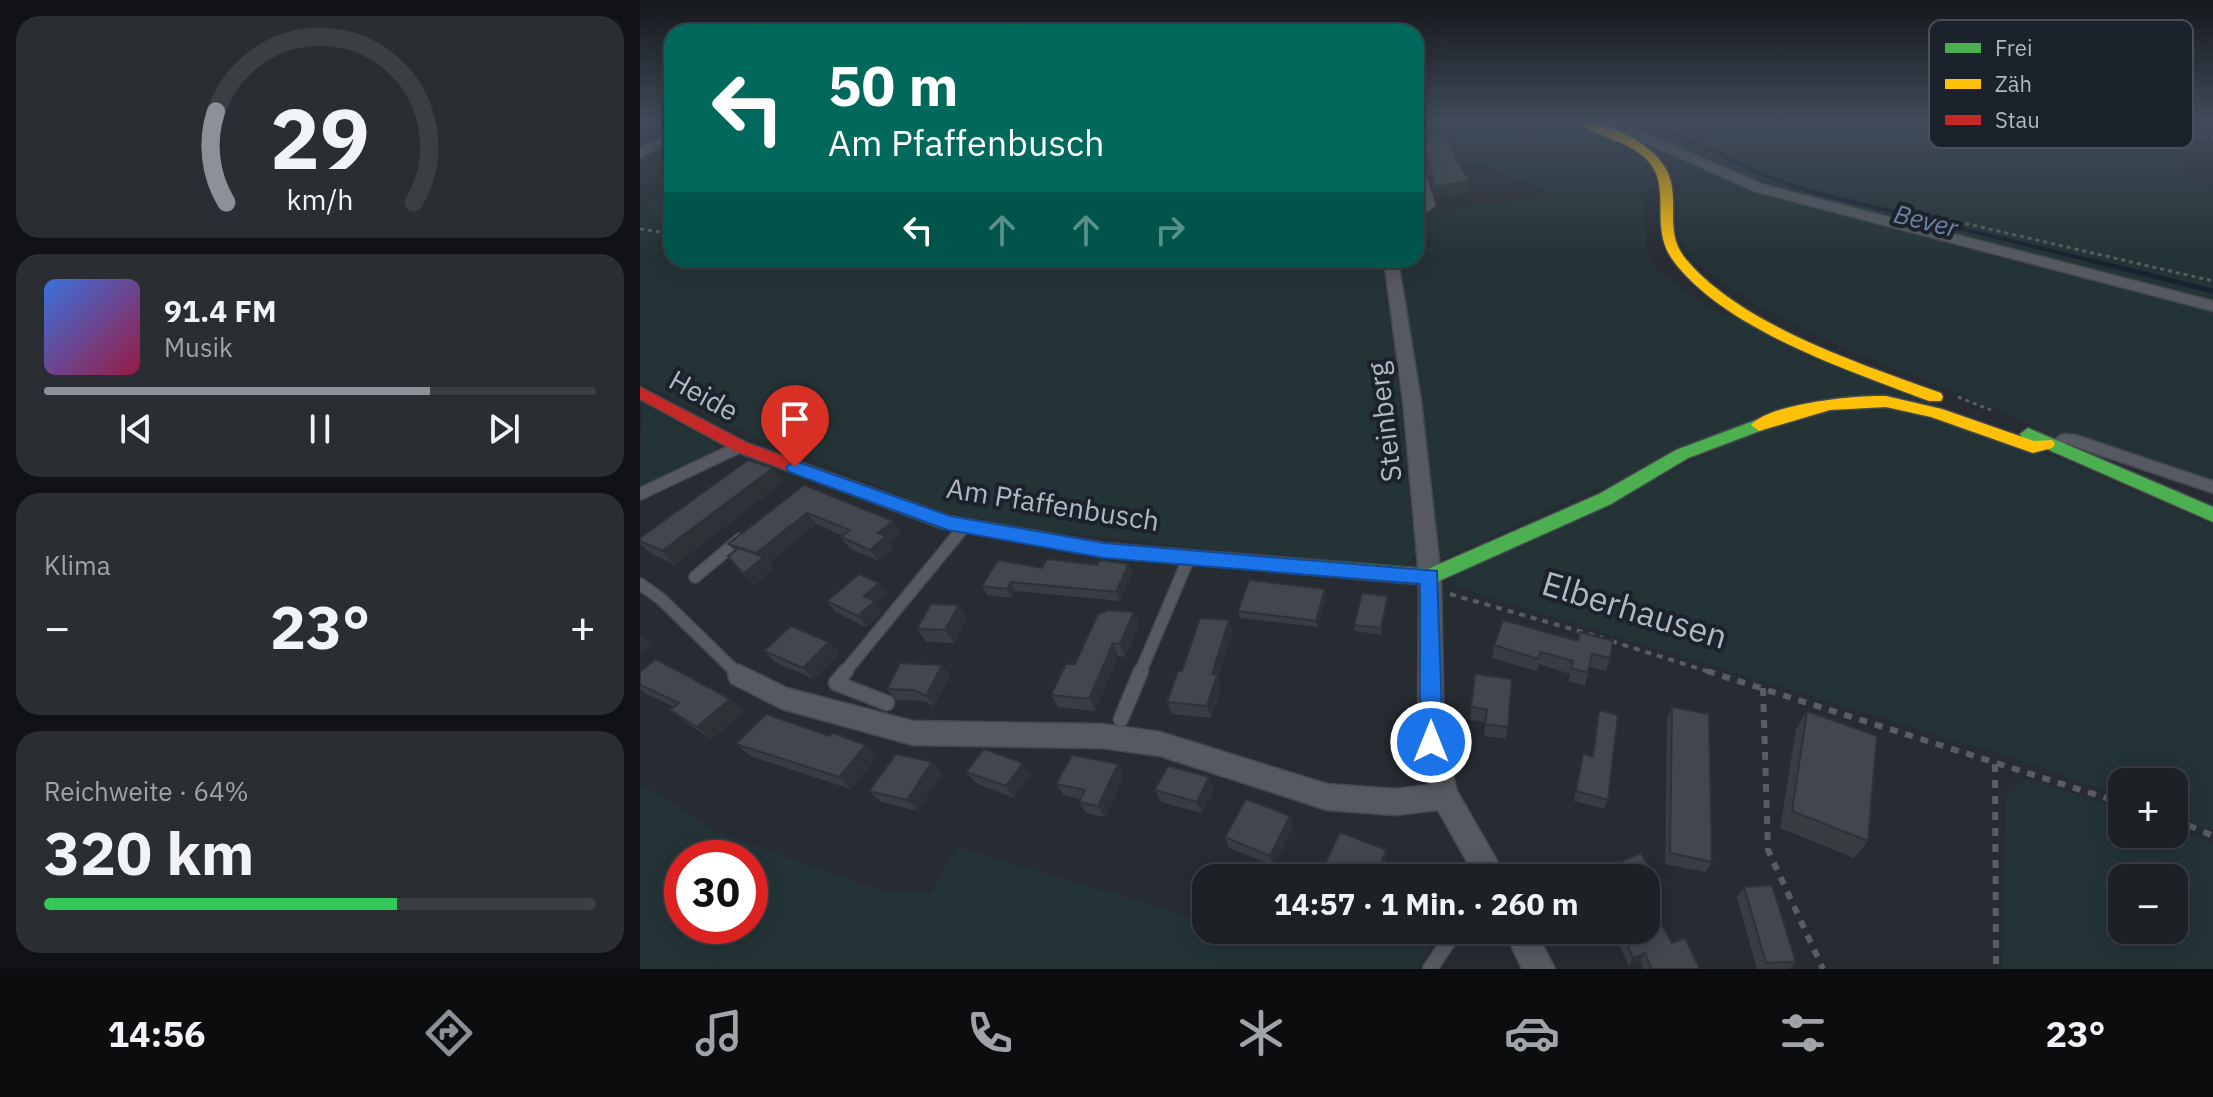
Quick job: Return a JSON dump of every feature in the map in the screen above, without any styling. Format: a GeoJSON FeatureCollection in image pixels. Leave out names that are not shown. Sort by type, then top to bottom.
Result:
{"type":"FeatureCollection","features":[{"type":"Feature","properties":{"kind":"street"},"geometry":{"type":"LineString","coordinates":[[1657,166],[1662,170],[1667,191],[1661,216],[1666,239],[1690,272],[1757,317],[1846,361],[2213,515]]}},
{"type":"Feature","properties":{"kind":"street"},"geometry":{"type":"LineString","coordinates":[[1707,166],[1759,188],[2213,306]]}},
{"type":"Feature","properties":{"kind":"street","name":"Steinberg"},"geometry":{"type":"LineString","coordinates":[[1392,268],[1412,401],[1430,577]]}},
{"type":"Feature","properties":{"kind":"street","name":"Heide"},"geometry":{"type":"LineString","coordinates":[[640,392],[741,447]]}},
{"type":"Feature","properties":{"kind":"street"},"geometry":{"type":"LineString","coordinates":[[1484,864],[1445,796],[1431,742],[1430,577],[1605,499],[1682,454],[1779,417],[1824,406],[1867,401],[1903,404],[2033,447],[2051,446]]}},
{"type":"Feature","properties":{"kind":"street","name":"Am Pfaffenbusch"},"geometry":{"type":"LineString","coordinates":[[741,447],[817,482],[965,526],[1104,550],[1430,577]]}},
{"type":"Feature","properties":{"kind":"street"},"geometry":{"type":"LineString","coordinates":[[740,676],[782,698],[913,733],[1102,736],[1160,744],[1327,797],[1395,802],[1445,796]]}},
{"type":"Feature","properties":{"kind":"street"},"geometry":{"type":"LineString","coordinates":[[1526,944],[1539,969]]}},
{"type":"Feature","properties":{"kind":"lane"},"geometry":{"type":"LineString","coordinates":[[2051,446],[2066,438],[2213,487]]}},
{"type":"Feature","properties":{"kind":"lane"},"geometry":{"type":"LineString","coordinates":[[640,494],[741,447]]}},
{"type":"Feature","properties":{"kind":"lane"},"geometry":{"type":"LineString","coordinates":[[887,703],[836,683],[917,589],[965,526]]}},
{"type":"Feature","properties":{"kind":"lane"},"geometry":{"type":"LineString","coordinates":[[695,577],[751,531]]}},
{"type":"Feature","properties":{"kind":"lane"},"geometry":{"type":"LineString","coordinates":[[1121,719],[1189,558]]}},
{"type":"Feature","properties":{"kind":"lane"},"geometry":{"type":"LineString","coordinates":[[640,584],[661,599],[740,676]]}},
{"type":"Feature","properties":{"kind":"lane"},"geometry":{"type":"LineString","coordinates":[[1430,969],[1447,944]]}},
{"type":"Feature","properties":{"kind":"path"},"geometry":{"type":"LineString","coordinates":[[1929,215],[2213,281]]}},
{"type":"Feature","properties":{"kind":"path"},"geometry":{"type":"LineString","coordinates":[[640,229],[664,233]]}},
{"type":"Feature","properties":{"kind":"path"},"geometry":{"type":"LineString","coordinates":[[1947,393],[1995,412]]}},
{"type":"Feature","properties":{"kind":"path","name":"Elberhausen"},"geometry":{"type":"LineString","coordinates":[[1430,577],[1450,594],[1763,687],[2108,799]]}},
{"type":"Feature","properties":{"kind":"path"},"geometry":{"type":"LineString","coordinates":[[1763,687],[1768,850],[1823,969]]}},
{"type":"Feature","properties":{"kind":"path"},"geometry":{"type":"LineString","coordinates":[[1995,764],[1996,969]]}},
{"type":"Feature","properties":{"kind":"path"},"geometry":{"type":"LineString","coordinates":[[2188,825],[2213,836]]}},
{"type":"Feature","properties":{"kind":"shaded area"},"geometry":{"type":"Polygon","coordinates":[[[1489,166],[1649,166],[1657,190],[1643,191],[1642,196],[1648,256],[1659,272],[1715,311],[1748,321],[1879,383],[1997,428],[1837,397],[1606,489],[1597,488],[1444,558],[1435,546],[1401,268],[1424,268],[1424,216],[1442,210],[1544,196],[1546,192],[1489,166]]]}},
{"type":"Feature","properties":{"kind":"shaded area"},"geometry":{"type":"Polygon","coordinates":[[[2186,166],[2183,180],[2213,188],[2213,487],[2063,434],[2058,438],[1967,397],[1827,341],[1739,293],[1698,263],[1686,250],[1678,225],[1680,188],[1674,168],[2186,166]]]}},
{"type":"Feature","properties":{"kind":"shaded area"},"geometry":{"type":"Polygon","coordinates":[[[664,189],[664,268],[1387,268],[1415,557],[1402,566],[1245,553],[1036,530],[939,511],[732,427],[640,382],[640,209],[664,189]]]}},
{"type":"Feature","properties":{"kind":"shaded area"},"geometry":{"type":"Polygon","coordinates":[[[642,402],[715,444],[718,452],[640,490],[642,402]]]}},
{"type":"Feature","properties":{"kind":"shaded area"},"geometry":{"type":"Polygon","coordinates":[[[1841,407],[1904,408],[2057,458],[2213,525],[2213,830],[2188,820],[2188,768],[2108,768],[2108,791],[2019,760],[1457,587],[1450,579],[1782,420],[1841,407]]]}},
{"type":"Feature","properties":{"kind":"shaded area"},"geometry":{"type":"Polygon","coordinates":[[[2027,780],[2108,805],[2108,848],[2188,848],[2188,833],[2213,843],[2213,969],[2002,969],[2006,795],[2027,780]]]}},
{"type":"Feature","properties":{"kind":"shaded area"},"geometry":{"type":"Polygon","coordinates":[[[640,783],[715,831],[740,840],[664,840],[664,944],[768,944],[768,850],[881,891],[931,894],[957,847],[1192,917],[1192,944],[1430,945],[1417,969],[640,969],[640,783]]]}},
{"type":"Feature","properties":{"kind":"building"},"geometry":{"type":"Polygon","coordinates":[[[1429,166],[1460,166],[1469,181],[1436,187],[1429,166]]]}},
{"type":"Feature","properties":{"kind":"building"},"geometry":{"type":"Polygon","coordinates":[[[748,460],[773,468],[662,551],[640,541],[640,538],[748,460]]]}},
{"type":"Feature","properties":{"kind":"building"},"geometry":{"type":"Polygon","coordinates":[[[804,485],[893,521],[878,533],[886,536],[870,550],[841,537],[850,530],[807,513],[756,553],[728,544],[804,485]]]}},
{"type":"Feature","properties":{"kind":"building"},"geometry":{"type":"Polygon","coordinates":[[[739,548],[764,557],[743,574],[728,556],[739,548]]]}},
{"type":"Feature","properties":{"kind":"building"},"geometry":{"type":"Polygon","coordinates":[[[1047,559],[1097,565],[1100,560],[1129,564],[1116,592],[1011,582],[1007,589],[982,586],[998,560],[1042,568],[1047,559]]]}},
{"type":"Feature","properties":{"kind":"building"},"geometry":{"type":"Polygon","coordinates":[[[859,574],[879,583],[864,596],[875,601],[858,616],[827,601],[859,574]]]}},
{"type":"Feature","properties":{"kind":"building"},"geometry":{"type":"Polygon","coordinates":[[[1249,580],[1325,589],[1316,621],[1238,611],[1249,580]]]}},
{"type":"Feature","properties":{"kind":"building"},"geometry":{"type":"Polygon","coordinates":[[[1362,593],[1388,596],[1381,628],[1354,625],[1362,593]]]}},
{"type":"Feature","properties":{"kind":"building"},"geometry":{"type":"Polygon","coordinates":[[[931,604],[959,605],[945,630],[917,629],[931,604]]]}},
{"type":"Feature","properties":{"kind":"building"},"geometry":{"type":"Polygon","coordinates":[[[1108,610],[1134,612],[1120,644],[1113,643],[1089,699],[1051,695],[1066,664],[1075,664],[1098,614],[1108,610]]]}},
{"type":"Feature","properties":{"kind":"building"},"geometry":{"type":"Polygon","coordinates":[[[1200,618],[1229,620],[1212,674],[1217,675],[1207,706],[1167,702],[1178,671],[1182,671],[1200,618]]]}},
{"type":"Feature","properties":{"kind":"building"},"geometry":{"type":"Polygon","coordinates":[[[1503,620],[1578,641],[1580,632],[1613,641],[1610,658],[1592,654],[1588,673],[1571,668],[1573,661],[1541,652],[1538,659],[1494,645],[1503,620]]]}},
{"type":"Feature","properties":{"kind":"building"},"geometry":{"type":"Polygon","coordinates":[[[791,626],[829,642],[803,668],[764,651],[791,626]]]}},
{"type":"Feature","properties":{"kind":"building"},"geometry":{"type":"Polygon","coordinates":[[[656,659],[730,699],[697,727],[670,710],[679,703],[640,685],[640,672],[656,659]]]}},
{"type":"Feature","properties":{"kind":"building"},"geometry":{"type":"Polygon","coordinates":[[[900,663],[942,665],[926,696],[914,690],[887,689],[900,663]]]}},
{"type":"Feature","properties":{"kind":"building"},"geometry":{"type":"Polygon","coordinates":[[[1475,674],[1512,679],[1508,727],[1485,724],[1487,709],[1471,707],[1475,674]]]}},
{"type":"Feature","properties":{"kind":"building"},"geometry":{"type":"Polygon","coordinates":[[[1672,707],[1709,714],[1712,862],[1670,853],[1672,707]]]}},
{"type":"Feature","properties":{"kind":"building"},"geometry":{"type":"Polygon","coordinates":[[[1599,710],[1618,715],[1608,800],[1576,791],[1583,754],[1593,757],[1599,710]]]}},
{"type":"Feature","properties":{"kind":"building"},"geometry":{"type":"Polygon","coordinates":[[[1807,711],[1877,736],[1868,841],[1792,811],[1807,711]]]}},
{"type":"Feature","properties":{"kind":"building"},"geometry":{"type":"Polygon","coordinates":[[[766,714],[866,745],[839,777],[736,744],[766,714]]]}},
{"type":"Feature","properties":{"kind":"building"},"geometry":{"type":"Polygon","coordinates":[[[984,749],[1023,763],[1006,786],[966,772],[984,749]]]}},
{"type":"Feature","properties":{"kind":"building"},"geometry":{"type":"Polygon","coordinates":[[[896,754],[932,762],[907,800],[869,791],[896,754]]]}},
{"type":"Feature","properties":{"kind":"building"},"geometry":{"type":"Polygon","coordinates":[[[1072,755],[1118,764],[1098,806],[1079,802],[1085,790],[1056,784],[1072,755]]]}},
{"type":"Feature","properties":{"kind":"building"},"geometry":{"type":"Polygon","coordinates":[[[1168,766],[1209,777],[1197,802],[1155,790],[1168,766]]]}},
{"type":"Feature","properties":{"kind":"building"},"geometry":{"type":"Polygon","coordinates":[[[1246,799],[1290,816],[1270,856],[1225,837],[1246,799]]]}},
{"type":"Feature","properties":{"kind":"building"},"geometry":{"type":"Polygon","coordinates":[[[1340,832],[1386,850],[1380,864],[1325,864],[1340,832]]]}},
{"type":"Feature","properties":{"kind":"building"},"geometry":{"type":"Polygon","coordinates":[[[1641,853],[1647,864],[1615,864],[1641,853]]]}},
{"type":"Feature","properties":{"kind":"building"},"geometry":{"type":"Polygon","coordinates":[[[1772,885],[1796,962],[1766,963],[1744,887],[1772,885]]]}},
{"type":"Feature","properties":{"kind":"building"},"geometry":{"type":"Polygon","coordinates":[[[1660,921],[1672,943],[1685,938],[1700,969],[1652,969],[1645,953],[1633,958],[1627,944],[1660,944],[1660,921]]]}},
{"type":"Feature","properties":{"kind":"waterway","name":"Bever"},"geometry":{"type":"LineString","coordinates":[[1745,166],[1809,191],[2097,262]]}},
{"type":"Feature","properties":{"kind":"waterway","name":"Bever"},"geometry":{"type":"LineString","coordinates":[[2089,260],[2097,262]]}},
{"type":"Feature","properties":{"kind":"waterway","name":"Bever"},"geometry":{"type":"LineString","coordinates":[[2097,262],[2213,291]]}},
{"type":"Feature","properties":{"kind":"traffic: fast"},"geometry":{"type":"LineString","coordinates":[[1176,556],[1430,577],[1605,499],[1682,454],[1759,425]]}},
{"type":"Feature","properties":{"kind":"traffic: fast"},"geometry":{"type":"LineString","coordinates":[[2028,434],[2213,515]]}},
{"type":"Feature","properties":{"kind":"traffic: slow"},"geometry":{"type":"LineString","coordinates":[[1659,166],[1665,180],[1666,233],[1671,248],[1706,285],[1734,307],[1800,343],[1935,397]]}},
{"type":"Feature","properties":{"kind":"traffic: slow"},"geometry":{"type":"LineString","coordinates":[[1759,425],[1830,404],[1886,401],[1936,413],[2033,447],[2046,444]]}},
{"type":"Feature","properties":{"kind":"traffic: jam"},"geometry":{"type":"LineString","coordinates":[[640,392],[741,447],[948,523],[1104,550],[1176,556]]}},
{"type":"Feature","properties":{"kind":"route"},"geometry":{"type":"LineString","coordinates":[[795,467],[948,523],[1104,550],[1430,577],[1431,742]]}}]}
